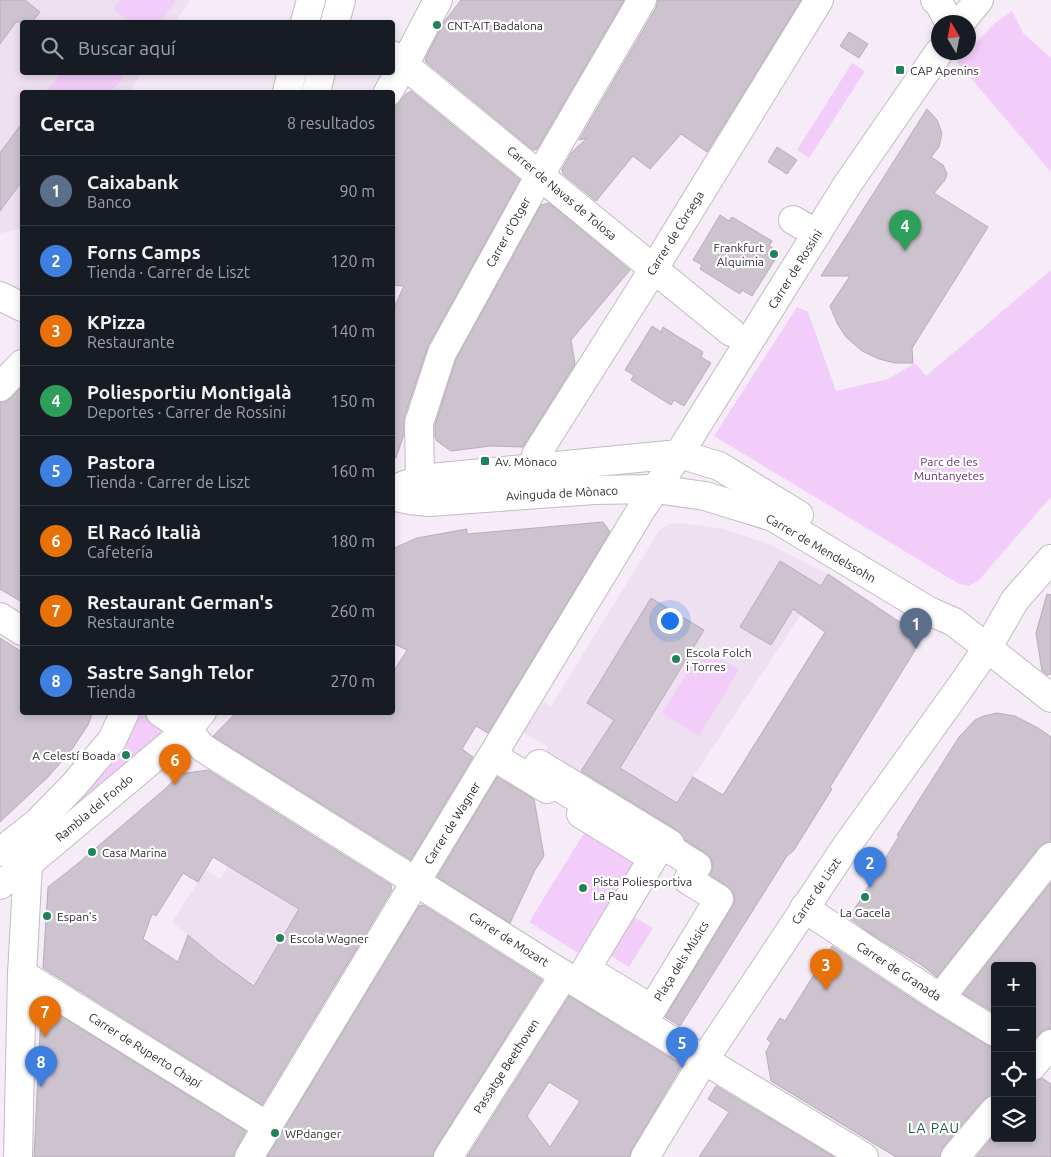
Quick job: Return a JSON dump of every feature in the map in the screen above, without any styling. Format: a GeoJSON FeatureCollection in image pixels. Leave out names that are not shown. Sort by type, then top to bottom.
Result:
{"type":"FeatureCollection","features":[{"type":"Feature","properties":{"kind":"street"},"geometry":{"type":"LineString","coordinates":[[306,20],[311,0]]}},
{"type":"Feature","properties":{"kind":"street"},"geometry":{"type":"LineString","coordinates":[[398,60],[438,0]]}},
{"type":"Feature","properties":{"kind":"street","name":"Carrer d'Otger"},"geometry":{"type":"LineString","coordinates":[[420,478],[418,423],[442,353],[540,175],[642,0]]}},
{"type":"Feature","properties":{"kind":"street","name":"Carrer de Còrsega"},"geometry":{"type":"LineString","coordinates":[[536,467],[536,454],[653,270],[819,0]]}},
{"type":"Feature","properties":{"kind":"street"},"geometry":{"type":"LineString","coordinates":[[934,0],[945,15]]}},
{"type":"Feature","properties":{"kind":"street"},"geometry":{"type":"LineString","coordinates":[[967,15],[980,0]]}},
{"type":"Feature","properties":{"kind":"street","name":"Carrer de Navas de Tolosa"},"geometry":{"type":"LineString","coordinates":[[398,60],[731,332]]}},
{"type":"Feature","properties":{"kind":"street","name":"Carrer de Rossini"},"geometry":{"type":"LineString","coordinates":[[656,489],[847,185],[933,60]]}},
{"type":"Feature","properties":{"kind":"street"},"geometry":{"type":"LineString","coordinates":[[288,90],[291,75]]}},
{"type":"Feature","properties":{"kind":"street"},"geometry":{"type":"LineString","coordinates":[[316,90],[320,75]]}},
{"type":"Feature","properties":{"kind":"street"},"geometry":{"type":"LineString","coordinates":[[389,90],[393,75]]}},
{"type":"Feature","properties":{"kind":"street"},"geometry":{"type":"LineString","coordinates":[[793,220],[817,234]]}},
{"type":"Feature","properties":{"kind":"street"},"geometry":{"type":"LineString","coordinates":[[0,296],[20,306]]}},
{"type":"Feature","properties":{"kind":"street"},"geometry":{"type":"LineString","coordinates":[[0,387],[20,366]]}},
{"type":"Feature","properties":{"kind":"street","name":"Avinguda de Mònaco"},"geometry":{"type":"LineString","coordinates":[[395,489],[420,478],[679,454]]}},
{"type":"Feature","properties":{"kind":"street","name":"Carrer de Mendelssohn"},"geometry":{"type":"LineString","coordinates":[[679,454],[719,466],[790,509],[936,603],[950,619],[1051,698]]}},
{"type":"Feature","properties":{"kind":"street","name":"Avinguda de Mònaco"},"geometry":{"type":"LineString","coordinates":[[468,498],[484,487],[523,482],[531,476],[536,467]]}},
{"type":"Feature","properties":{"kind":"street","name":"Avinguda de Mònaco"},"geometry":{"type":"LineString","coordinates":[[395,497],[430,502],[594,490],[656,489]]}},
{"type":"Feature","properties":{"kind":"street","name":"Carrer de Mendelssohn"},"geometry":{"type":"LineString","coordinates":[[656,489],[705,496],[773,517],[929,611],[950,619]]}},
{"type":"Feature","properties":{"kind":"street","name":"Carrer de Wagner"},"geometry":{"type":"LineString","coordinates":[[249,1157],[656,489]]}},
{"type":"Feature","properties":{"kind":"street","name":"Carrer de Liszt"},"geometry":{"type":"LineString","coordinates":[[645,1157],[704,1060],[804,908],[988,647],[1015,600],[1051,559]]}},
{"type":"Feature","properties":{"kind":"street"},"geometry":{"type":"LineString","coordinates":[[0,617],[20,630]]}},
{"type":"Feature","properties":{"kind":"street","name":"Rambla del Fondo"},"geometry":{"type":"LineString","coordinates":[[0,852],[38,822],[74,785],[112,740],[123,715]]}},
{"type":"Feature","properties":{"kind":"street","name":"Carrer de Mozart"},"geometry":{"type":"LineString","coordinates":[[171,715],[194,721],[203,748],[564,975],[704,1060],[851,1154]]}},
{"type":"Feature","properties":{"kind":"street","name":"Rambla del Fondo"},"geometry":{"type":"LineString","coordinates":[[0,885],[28,864],[194,721]]}},
{"type":"Feature","properties":{"kind":"street"},"geometry":{"type":"LineString","coordinates":[[493,756],[578,808]]}},
{"type":"Feature","properties":{"kind":"street","name":"Plaça dels Músics"},"geometry":{"type":"LineString","coordinates":[[539,764],[670,844],[668,848],[697,866],[688,880],[719,899],[652,1009],[586,969],[653,858],[581,814],[587,804],[534,772],[539,764]]}},
{"type":"Feature","properties":{"kind":"street"},"geometry":{"type":"LineString","coordinates":[[940,998],[1051,857]]}},
{"type":"Feature","properties":{"kind":"street"},"geometry":{"type":"LineString","coordinates":[[18,1157],[22,974],[28,864]]}},
{"type":"Feature","properties":{"kind":"street","name":"Carrer de Granada"},"geometry":{"type":"LineString","coordinates":[[804,908],[991,1030]]}},
{"type":"Feature","properties":{"kind":"street","name":"Carrer de Ruperto Chapí"},"geometry":{"type":"LineString","coordinates":[[22,974],[267,1126]]}},
{"type":"Feature","properties":{"kind":"street","name":"Passatge Beethoven"},"geometry":{"type":"LineString","coordinates":[[448,1157],[564,975]]}},
{"type":"Feature","properties":{"kind":"street"},"geometry":{"type":"LineString","coordinates":[[955,1157],[991,1115]]}},
{"type":"Feature","properties":{"kind":"shaded area"},"geometry":{"type":"Polygon","coordinates":[[[0,0],[190,0],[176,20],[20,20],[20,75],[141,75],[130,90],[20,90],[20,228],[0,233],[0,0]]]}},
{"type":"Feature","properties":{"kind":"shaded area","name":"Escola Folch i Torres"},"geometry":{"type":"Polygon","coordinates":[[[680,523],[724,529],[769,544],[828,574],[656,836],[539,764],[548,747],[523,732],[544,702],[551,706],[659,531],[668,524],[680,523]]]}},
{"type":"Feature","properties":{"kind":"shaded area","name":"Escola Wagner"},"geometry":{"type":"Polygon","coordinates":[[[228,866],[299,910],[311,879],[377,922],[338,987],[285,954],[258,985],[243,978],[221,962],[172,922],[206,870],[220,879],[228,866]]]}},
{"type":"Feature","properties":{"kind":"green space"},"geometry":{"type":"Polygon","coordinates":[[[120,0],[176,0],[161,20],[128,20],[113,9],[120,0]]]}},
{"type":"Feature","properties":{"kind":"green space"},"geometry":{"type":"Polygon","coordinates":[[[1012,11],[1023,33],[1051,58],[1051,172],[957,62],[959,60],[976,60],[976,43],[994,24],[1012,11]]]}},
{"type":"Feature","properties":{"kind":"green space"},"geometry":{"type":"Polygon","coordinates":[[[852,63],[865,71],[809,158],[797,150],[852,63]]]}},
{"type":"Feature","properties":{"kind":"green space"},"geometry":{"type":"Polygon","coordinates":[[[59,75],[124,75],[113,90],[48,90],[59,75]]]}},
{"type":"Feature","properties":{"kind":"green space","name":"Parc de les Muntanyetes"},"geometry":{"type":"Polygon","coordinates":[[[1051,270],[1051,497],[979,580],[969,586],[959,584],[714,436],[797,307],[808,312],[836,391],[888,379],[915,363],[926,376],[1051,270]]]}},
{"type":"Feature","properties":{"kind":"green space"},"geometry":{"type":"Polygon","coordinates":[[[703,648],[739,670],[699,736],[662,713],[703,648]]]}},
{"type":"Feature","properties":{"kind":"green space"},"geometry":{"type":"Polygon","coordinates":[[[128,715],[153,715],[164,721],[164,732],[0,873],[0,865],[128,715]]]}},
{"type":"Feature","properties":{"kind":"green space","name":"Pista Poliesportiva La Pau"},"geometry":{"type":"Polygon","coordinates":[[[589,825],[638,855],[578,953],[529,922],[589,825]]]}},
{"type":"Feature","properties":{"kind":"green space"},"geometry":{"type":"Polygon","coordinates":[[[634,917],[653,928],[629,967],[610,955],[634,917]]]}},
{"type":"Feature","properties":{"kind":"building"},"geometry":{"type":"Polygon","coordinates":[[[0,0],[25,0],[40,12],[34,20],[20,20],[20,22],[16,22],[0,44],[0,0]]]}},
{"type":"Feature","properties":{"kind":"building"},"geometry":{"type":"Polygon","coordinates":[[[461,0],[624,0],[537,149],[533,150],[426,62],[425,59],[444,22],[461,0]]]}},
{"type":"Feature","properties":{"kind":"building"},"geometry":{"type":"Polygon","coordinates":[[[658,0],[801,0],[707,152],[681,134],[650,169],[633,156],[596,201],[563,174],[562,169],[572,152],[587,138],[579,140],[656,8],[658,0]]]}},
{"type":"Feature","properties":{"kind":"building"},"geometry":{"type":"Polygon","coordinates":[[[849,32],[868,44],[859,58],[840,46],[849,32]]]}},
{"type":"Feature","properties":{"kind":"building"},"geometry":{"type":"Polygon","coordinates":[[[411,91],[520,180],[428,346],[404,418],[404,434],[395,458],[395,306],[404,286],[395,285],[395,107],[411,91]]]}},
{"type":"Feature","properties":{"kind":"building"},"geometry":{"type":"Polygon","coordinates":[[[927,109],[937,120],[942,133],[939,147],[931,157],[943,165],[947,174],[945,180],[934,193],[988,227],[912,348],[913,363],[895,363],[879,359],[862,351],[846,337],[837,323],[830,306],[850,276],[821,276],[927,109]]]}},
{"type":"Feature","properties":{"kind":"building"},"geometry":{"type":"Polygon","coordinates":[[[20,126],[20,184],[0,211],[0,153],[20,126]]]}},
{"type":"Feature","properties":{"kind":"building"},"geometry":{"type":"Polygon","coordinates":[[[777,147],[797,160],[787,174],[768,162],[777,147]]]}},
{"type":"Feature","properties":{"kind":"building"},"geometry":{"type":"Polygon","coordinates":[[[549,203],[630,270],[571,340],[575,364],[523,447],[491,446],[451,451],[437,441],[435,425],[456,359],[541,205],[549,203]]]}},
{"type":"Feature","properties":{"kind":"building"},"geometry":{"type":"Polygon","coordinates":[[[720,215],[729,221],[732,217],[772,241],[769,246],[780,252],[752,296],[742,290],[740,294],[700,269],[702,265],[693,260],[720,215]]]}},
{"type":"Feature","properties":{"kind":"building"},"geometry":{"type":"Polygon","coordinates":[[[652,326],[661,332],[663,327],[703,352],[701,357],[711,363],[684,406],[674,400],[671,405],[631,380],[634,375],[625,370],[652,326]]]}},
{"type":"Feature","properties":{"kind":"building"},"geometry":{"type":"Polygon","coordinates":[[[20,388],[20,601],[0,589],[0,402],[5,402],[20,388]]]}},
{"type":"Feature","properties":{"kind":"building"},"geometry":{"type":"Polygon","coordinates":[[[603,522],[610,532],[488,733],[476,726],[462,749],[473,757],[411,860],[213,736],[234,715],[395,715],[395,669],[407,650],[395,644],[395,548],[417,538],[467,529],[467,534],[603,522]]]}},
{"type":"Feature","properties":{"kind":"building"},"geometry":{"type":"Polygon","coordinates":[[[780,561],[821,586],[828,574],[919,635],[919,638],[914,652],[830,787],[832,789],[794,850],[787,856],[680,1026],[665,1017],[732,907],[735,900],[733,892],[710,875],[713,867],[711,858],[685,840],[678,831],[581,771],[614,720],[587,703],[651,598],[704,630],[620,768],[677,803],[693,777],[723,795],[825,632],[793,609],[771,645],[740,627],[780,561]]]}},
{"type":"Feature","properties":{"kind":"building"},"geometry":{"type":"Polygon","coordinates":[[[1047,594],[1051,595],[1051,674],[1047,675],[1042,671],[1036,633],[1047,594]]]}},
{"type":"Feature","properties":{"kind":"building"},"geometry":{"type":"Polygon","coordinates":[[[0,638],[20,651],[20,715],[92,715],[88,725],[70,752],[48,777],[0,822],[0,638]]]}},
{"type":"Feature","properties":{"kind":"building"},"geometry":{"type":"Polygon","coordinates":[[[997,713],[1015,716],[1051,737],[1051,842],[1039,847],[937,977],[849,918],[899,836],[897,835],[959,737],[975,720],[997,713]]]}},
{"type":"Feature","properties":{"kind":"building"},"geometry":{"type":"Polygon","coordinates":[[[208,770],[391,885],[392,890],[262,1105],[43,968],[48,887],[166,788],[180,774],[208,770]],[[213,857],[198,882],[183,873],[156,916],[152,914],[143,939],[178,962],[188,935],[219,961],[254,986],[299,909],[213,857]]]}},
{"type":"Feature","properties":{"kind":"building"},"geometry":{"type":"Polygon","coordinates":[[[497,777],[534,799],[544,856],[535,870],[510,923],[437,877],[497,777]]]}},
{"type":"Feature","properties":{"kind":"building"},"geometry":{"type":"Polygon","coordinates":[[[1051,882],[1051,1029],[1045,1029],[1036,1038],[1036,962],[991,962],[991,1011],[963,994],[1051,882]]]}},
{"type":"Feature","properties":{"kind":"building"},"geometry":{"type":"Polygon","coordinates":[[[423,905],[542,980],[435,1149],[432,1157],[267,1157],[419,906],[423,905]]]}},
{"type":"Feature","properties":{"kind":"building"},"geometry":{"type":"Polygon","coordinates":[[[832,946],[931,1011],[991,1046],[991,1096],[983,1100],[943,1147],[940,1157],[896,1157],[771,1081],[766,1052],[771,1043],[767,1039],[780,1018],[785,1021],[832,946]]]}},
{"type":"Feature","properties":{"kind":"building"},"geometry":{"type":"Polygon","coordinates":[[[569,996],[682,1065],[629,1157],[467,1157],[569,996]],[[549,1082],[527,1116],[550,1147],[580,1101],[549,1082]]]}},
{"type":"Feature","properties":{"kind":"building"},"geometry":{"type":"Polygon","coordinates":[[[48,1008],[246,1131],[233,1157],[34,1157],[41,1014],[48,1008]]]}},
{"type":"Feature","properties":{"kind":"building"},"geometry":{"type":"Polygon","coordinates":[[[1042,1078],[1051,1084],[1051,1157],[976,1157],[991,1139],[991,1142],[1036,1142],[1036,1082],[1042,1078]]]}},
{"type":"Feature","properties":{"kind":"building"},"geometry":{"type":"Polygon","coordinates":[[[716,1086],[834,1157],[699,1157],[729,1112],[708,1099],[716,1086]]]}},
{"type":"Feature","properties":{"kind":"place","name":"CNT-AIT Badalona"},"geometry":{"type":"Point","coordinates":[437,25]}},
{"type":"Feature","properties":{"kind":"place","name":"CAP Apenins"},"geometry":{"type":"Point","coordinates":[900,70]}},
{"type":"Feature","properties":{"kind":"place","name":"Poliesportiu Montigalà"},"geometry":{"type":"Point","coordinates":[905,251]}},
{"type":"Feature","properties":{"kind":"place","name":"Frankfurt Alquimia"},"geometry":{"type":"Point","coordinates":[774,254]}},
{"type":"Feature","properties":{"kind":"place","name":"Av. Mònaco"},"geometry":{"type":"Point","coordinates":[485,461]}},
{"type":"Feature","properties":{"kind":"place","name":"Caixabank"},"geometry":{"type":"Point","coordinates":[916,649]}},
{"type":"Feature","properties":{"kind":"place","name":"Escola Folch i Torres"},"geometry":{"type":"Point","coordinates":[676,659]}},
{"type":"Feature","properties":{"kind":"place","name":"A Celestí Boada"},"geometry":{"type":"Point","coordinates":[126,755]}},
{"type":"Feature","properties":{"kind":"place","name":"El Racó Italià"},"geometry":{"type":"Point","coordinates":[175,785]}},
{"type":"Feature","properties":{"kind":"place","name":"Casa Marina"},"geometry":{"type":"Point","coordinates":[92,852]}},
{"type":"Feature","properties":{"kind":"place","name":"Pista Poliesportiva La Pau"},"geometry":{"type":"Point","coordinates":[583,888]}},
{"type":"Feature","properties":{"kind":"place","name":"Forns Camps"},"geometry":{"type":"Point","coordinates":[870,888]}},
{"type":"Feature","properties":{"kind":"place","name":"La Gacela"},"geometry":{"type":"Point","coordinates":[865,897]}},
{"type":"Feature","properties":{"kind":"place","name":"Espan's"},"geometry":{"type":"Point","coordinates":[47,916]}},
{"type":"Feature","properties":{"kind":"place","name":"Escola Wagner"},"geometry":{"type":"Point","coordinates":[280,938]}},
{"type":"Feature","properties":{"kind":"place","name":"KPizza"},"geometry":{"type":"Point","coordinates":[826,990]}},
{"type":"Feature","properties":{"kind":"place","name":"Restaurant German's"},"geometry":{"type":"Point","coordinates":[45,1037]}},
{"type":"Feature","properties":{"kind":"place","name":"Pastora"},"geometry":{"type":"Point","coordinates":[682,1068]}},
{"type":"Feature","properties":{"kind":"place","name":"Sastre Sangh Telor"},"geometry":{"type":"Point","coordinates":[41,1087]}},
{"type":"Feature","properties":{"kind":"place","name":"WPdanger"},"geometry":{"type":"Point","coordinates":[275,1133]}},
{"type":"Feature","properties":{"kind":"district","name":"LA PAU"},"geometry":{"type":"Point","coordinates":[934,1128]}}]}
